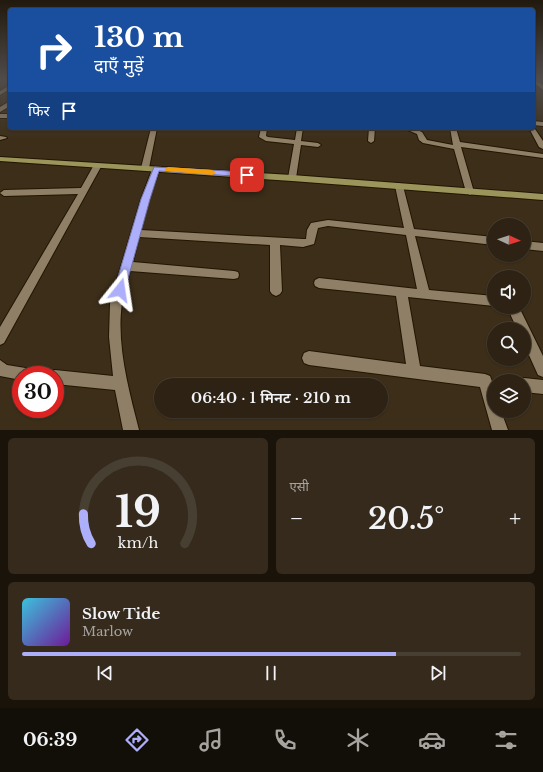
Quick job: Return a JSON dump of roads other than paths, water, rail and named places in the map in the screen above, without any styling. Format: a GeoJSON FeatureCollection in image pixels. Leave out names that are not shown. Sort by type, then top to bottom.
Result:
{"type":"FeatureCollection","features":[{"type":"Feature","properties":{"kind":"main road"},"geometry":{"type":"LineString","coordinates":[[0,159],[151,168],[543,197]]}},
{"type":"Feature","properties":{"kind":"street"},"geometry":{"type":"LineString","coordinates":[[131,430],[121,384],[115,337],[116,303],[151,168],[154,130]]}},
{"type":"Feature","properties":{"kind":"street"},"geometry":{"type":"LineString","coordinates":[[264,130],[263,138],[318,145]]}},
{"type":"Feature","properties":{"kind":"street"},"geometry":{"type":"LineString","coordinates":[[292,178],[300,130]]}},
{"type":"Feature","properties":{"kind":"street"},"geometry":{"type":"LineString","coordinates":[[371,141],[372,130]]}},
{"type":"Feature","properties":{"kind":"street"},"geometry":{"type":"LineString","coordinates":[[412,130],[420,133],[422,140],[425,142],[543,156]]}},
{"type":"Feature","properties":{"kind":"street"},"geometry":{"type":"LineString","coordinates":[[453,130],[470,192]]}},
{"type":"Feature","properties":{"kind":"street"},"geometry":{"type":"LineString","coordinates":[[533,130],[543,147]]}},
{"type":"Feature","properties":{"kind":"street"},"geometry":{"type":"LineString","coordinates":[[0,339],[98,165]]}},
{"type":"Feature","properties":{"kind":"street"},"geometry":{"type":"LineString","coordinates":[[399,186],[424,294]]}},
{"type":"Feature","properties":{"kind":"street"},"geometry":{"type":"LineString","coordinates":[[4,193],[83,191]]}},
{"type":"Feature","properties":{"kind":"street"},"geometry":{"type":"LineString","coordinates":[[135,233],[308,242],[313,238],[313,226],[321,223],[487,241]]}},
{"type":"Feature","properties":{"kind":"street"},"geometry":{"type":"LineString","coordinates":[[275,241],[276,291]]}},
{"type":"Feature","properties":{"kind":"street"},"geometry":{"type":"LineString","coordinates":[[531,246],[543,247]]}},
{"type":"Feature","properties":{"kind":"street"},"geometry":{"type":"LineString","coordinates":[[126,266],[234,275]]}},
{"type":"Feature","properties":{"kind":"street"},"geometry":{"type":"LineString","coordinates":[[319,283],[487,301]]}},
{"type":"Feature","properties":{"kind":"street"},"geometry":{"type":"LineString","coordinates":[[401,292],[414,370]]}},
{"type":"Feature","properties":{"kind":"street"},"geometry":{"type":"LineString","coordinates":[[531,345],[543,370]]}},
{"type":"Feature","properties":{"kind":"street"},"geometry":{"type":"LineString","coordinates":[[309,358],[414,370],[487,381]]}},
{"type":"Feature","properties":{"kind":"street"},"geometry":{"type":"LineString","coordinates":[[0,367],[4,371],[12,372]]}},
{"type":"Feature","properties":{"kind":"street"},"geometry":{"type":"LineString","coordinates":[[64,378],[121,384]]}},
{"type":"Feature","properties":{"kind":"street"},"geometry":{"type":"LineString","coordinates":[[531,386],[543,387]]}},
{"type":"Feature","properties":{"kind":"street"},"geometry":{"type":"LineString","coordinates":[[496,418],[500,430]]}}]}
